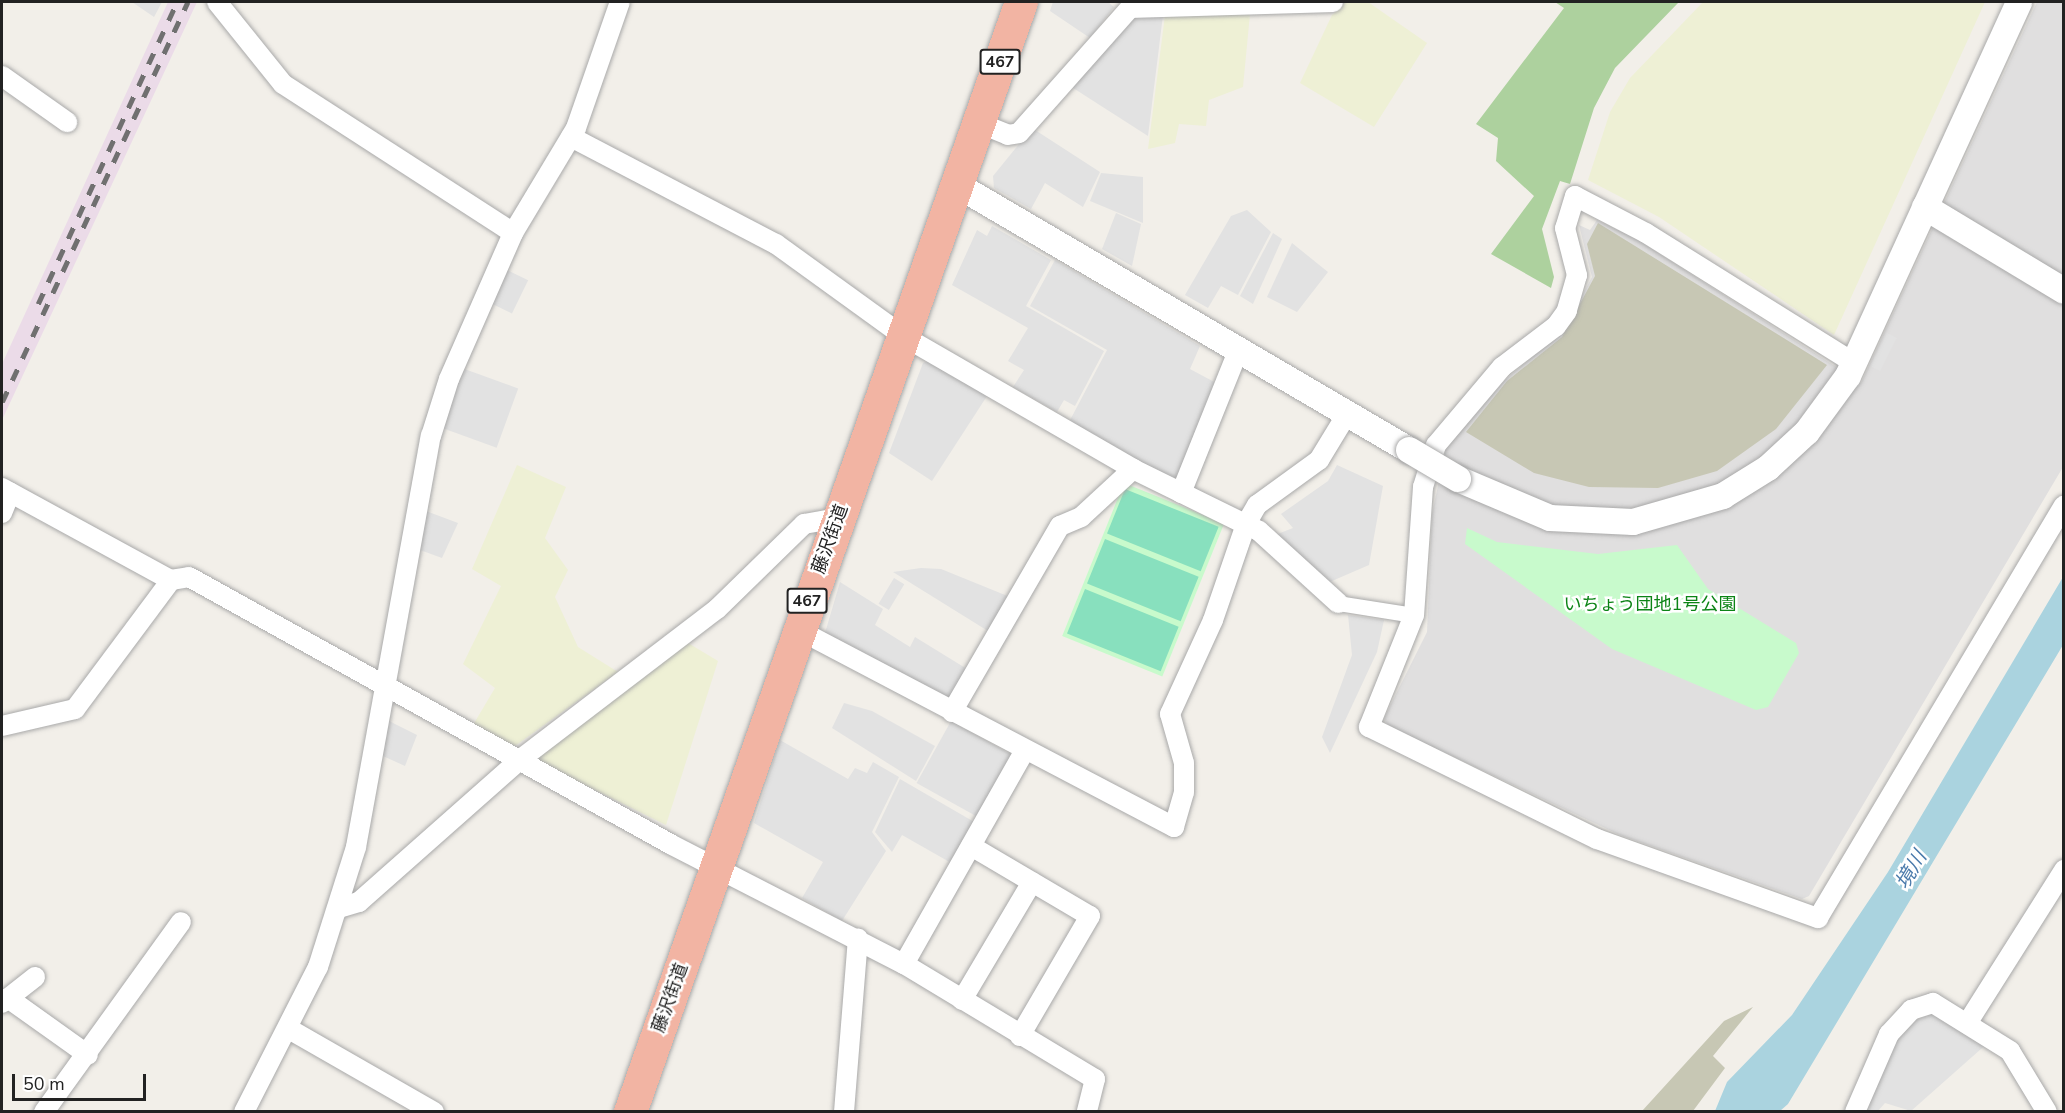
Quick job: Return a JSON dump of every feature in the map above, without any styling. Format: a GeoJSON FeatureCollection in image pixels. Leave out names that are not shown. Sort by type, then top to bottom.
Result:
{"type":"FeatureCollection","features":[{"type":"Feature","properties":{"kind":"highway","name":"藤沢街道"},"geometry":{"type":"LineString","coordinates":[[630,1112],[797,629],[1021,2]]}},
{"type":"Feature","properties":{"kind":"street"},"geometry":{"type":"LineString","coordinates":[[217,2],[283,84],[513,233]]}},
{"type":"Feature","properties":{"kind":"street"},"geometry":{"type":"LineString","coordinates":[[244,1112],[289,1029],[339,908],[356,848],[430,435],[475,309],[513,233],[571,137],[620,2]]}},
{"type":"Feature","properties":{"kind":"street"},"geometry":{"type":"LineString","coordinates":[[979,123],[1008,135],[1019,133],[1130,8],[1333,2]]}},
{"type":"Feature","properties":{"kind":"street"},"geometry":{"type":"LineString","coordinates":[[957,185],[1458,479],[1550,518],[1633,522],[1674,514],[1724,496],[1768,468],[1830,405],[1854,363],[2019,2]]}},
{"type":"Feature","properties":{"kind":"street"},"geometry":{"type":"LineString","coordinates":[[2,76],[67,122]]}},
{"type":"Feature","properties":{"kind":"street"},"geometry":{"type":"LineString","coordinates":[[571,137],[777,244],[903,336],[1133,469],[1246,524],[1338,603],[1414,615]]}},
{"type":"Feature","properties":{"kind":"street"},"geometry":{"type":"LineString","coordinates":[[1854,363],[1646,233],[1575,196],[1565,228],[1577,275],[1567,311],[1556,326],[1502,367],[1436,445],[1423,487],[1414,615],[1369,728],[1597,839],[1818,918],[2064,506]]}},
{"type":"Feature","properties":{"kind":"street"},"geometry":{"type":"LineString","coordinates":[[1925,207],[2064,291]]}},
{"type":"Feature","properties":{"kind":"street"},"geometry":{"type":"LineString","coordinates":[[1181,493],[1239,349]]}},
{"type":"Feature","properties":{"kind":"street"},"geometry":{"type":"LineString","coordinates":[[797,629],[1024,752],[1174,827],[1184,792],[1184,763],[1170,714],[1213,620],[1246,524],[1257,505],[1319,460],[1347,414]]}},
{"type":"Feature","properties":{"kind":"street"},"geometry":{"type":"LineString","coordinates":[[952,712],[1060,526],[1081,517],[1133,469]]}},
{"type":"Feature","properties":{"kind":"street"},"geometry":{"type":"LineString","coordinates":[[2,513],[6,491],[171,580],[189,577],[386,687],[522,758],[716,868],[904,964],[1020,1036],[1095,1079],[1087,1112]]}},
{"type":"Feature","properties":{"kind":"street"},"geometry":{"type":"LineString","coordinates":[[339,908],[360,902],[522,758],[717,609],[804,524],[837,518]]}},
{"type":"Feature","properties":{"kind":"street"},"geometry":{"type":"LineString","coordinates":[[2,726],[50,719],[75,709],[171,580]]}},
{"type":"Feature","properties":{"kind":"street"},"geometry":{"type":"LineString","coordinates":[[904,964],[1024,752]]}},
{"type":"Feature","properties":{"kind":"street"},"geometry":{"type":"LineString","coordinates":[[970,846],[1090,916],[1020,1036]]}},
{"type":"Feature","properties":{"kind":"street"},"geometry":{"type":"LineString","coordinates":[[1968,1023],[2057,897],[2064,870]]}},
{"type":"Feature","properties":{"kind":"street"},"geometry":{"type":"LineString","coordinates":[[962,1000],[1032,882]]}},
{"type":"Feature","properties":{"kind":"street"},"geometry":{"type":"LineString","coordinates":[[44,1112],[88,1055],[181,922]]}},
{"type":"Feature","properties":{"kind":"street"},"geometry":{"type":"LineString","coordinates":[[844,1112],[858,939]]}},
{"type":"Feature","properties":{"kind":"street"},"geometry":{"type":"LineString","coordinates":[[35,977],[4,1000],[88,1055]]}},
{"type":"Feature","properties":{"kind":"street"},"geometry":{"type":"LineString","coordinates":[[1855,1112],[1881,1046],[1911,1010],[1932,1003],[1968,1023],[2010,1052],[2047,1112]]}},
{"type":"Feature","properties":{"kind":"street"},"geometry":{"type":"LineString","coordinates":[[289,1029],[434,1112]]}},
{"type":"Feature","properties":{"kind":"shaded area"},"geometry":{"type":"Polygon","coordinates":[[[132,2],[162,2],[154,17],[132,2]]]}},
{"type":"Feature","properties":{"kind":"shaded area"},"geometry":{"type":"Polygon","coordinates":[[[168,2],[197,2],[2,420],[2,364],[168,2]]]}},
{"type":"Feature","properties":{"kind":"shaded area"},"geometry":{"type":"Polygon","coordinates":[[[1053,2],[1108,2],[1114,7],[1090,38],[1050,11],[1053,2]]]}},
{"type":"Feature","properties":{"kind":"shaded area"},"geometry":{"type":"Polygon","coordinates":[[[1346,2],[1368,2],[1427,43],[1374,127],[1300,83],[1332,15],[1346,2]]]}},
{"type":"Feature","properties":{"kind":"shaded area"},"geometry":{"type":"Polygon","coordinates":[[[1703,2],[1985,2],[1834,335],[1659,217],[1588,180],[1610,112],[1630,78],[1703,2]]]}},
{"type":"Feature","properties":{"kind":"shaded area"},"geometry":{"type":"Polygon","coordinates":[[[2037,2],[2063,2],[2063,467],[1809,896],[1802,899],[1620,835],[1388,726],[1384,718],[1427,632],[1432,514],[1446,448],[1505,380],[1562,332],[1592,277],[1579,225],[1590,230],[1597,220],[1638,240],[1861,383],[2037,2]]]}},
{"type":"Feature","properties":{"kind":"shaded area"},"geometry":{"type":"Polygon","coordinates":[[[1250,14],[1243,87],[1209,100],[1206,126],[1179,124],[1175,143],[1148,149],[1165,15],[1250,14]]]}},
{"type":"Feature","properties":{"kind":"shaded area"},"geometry":{"type":"Polygon","coordinates":[[[1163,15],[1148,136],[1070,86],[1126,19],[1163,15]]]}},
{"type":"Feature","properties":{"kind":"shaded area"},"geometry":{"type":"Polygon","coordinates":[[[1032,128],[1100,172],[1083,207],[1045,183],[1031,209],[994,188],[993,176],[1032,128]]]}},
{"type":"Feature","properties":{"kind":"shaded area"},"geometry":{"type":"Polygon","coordinates":[[[1101,173],[1143,177],[1143,223],[1090,201],[1101,173]]]}},
{"type":"Feature","properties":{"kind":"shaded area"},"geometry":{"type":"Polygon","coordinates":[[[1247,210],[1271,232],[1238,295],[1221,286],[1208,308],[1185,295],[1231,216],[1247,210]]]}},
{"type":"Feature","properties":{"kind":"shaded area"},"geometry":{"type":"Polygon","coordinates":[[[1116,213],[1141,224],[1132,266],[1102,249],[1116,213]]]}},
{"type":"Feature","properties":{"kind":"shaded area"},"geometry":{"type":"Polygon","coordinates":[[[1598,223],[1827,365],[1776,429],[1717,471],[1658,488],[1589,487],[1534,473],[1466,432],[1507,381],[1562,337],[1595,276],[1587,244],[1598,223]]]}},
{"type":"Feature","properties":{"kind":"shaded area"},"geometry":{"type":"Polygon","coordinates":[[[992,226],[1051,260],[1026,306],[1104,351],[1075,406],[1064,400],[1057,412],[1013,387],[1024,370],[1008,361],[1028,328],[952,285],[977,230],[987,236],[992,226]]]}},
{"type":"Feature","properties":{"kind":"shaded area"},"geometry":{"type":"Polygon","coordinates":[[[1273,233],[1282,239],[1253,304],[1240,296],[1273,233]]]}},
{"type":"Feature","properties":{"kind":"shaded area"},"geometry":{"type":"Polygon","coordinates":[[[1292,243],[1328,272],[1297,312],[1267,297],[1292,243]]]}},
{"type":"Feature","properties":{"kind":"shaded area"},"geometry":{"type":"Polygon","coordinates":[[[1055,260],[1200,346],[1190,369],[1218,384],[1180,483],[1068,424],[1107,350],[1030,306],[1055,260]]]}},
{"type":"Feature","properties":{"kind":"shaded area"},"geometry":{"type":"Polygon","coordinates":[[[503,268],[528,280],[512,314],[487,301],[503,268]]]}},
{"type":"Feature","properties":{"kind":"shaded area"},"geometry":{"type":"Polygon","coordinates":[[[1887,333],[1897,338],[1880,371],[1870,366],[1887,333]]]}},
{"type":"Feature","properties":{"kind":"shaded area"},"geometry":{"type":"Polygon","coordinates":[[[931,360],[989,393],[932,481],[889,453],[923,363],[931,360]]]}},
{"type":"Feature","properties":{"kind":"shaded area"},"geometry":{"type":"Polygon","coordinates":[[[459,367],[518,389],[497,448],[437,426],[459,367]]]}},
{"type":"Feature","properties":{"kind":"shaded area"},"geometry":{"type":"Polygon","coordinates":[[[517,465],[566,487],[545,538],[568,570],[555,597],[578,647],[618,672],[515,746],[473,725],[495,688],[463,664],[501,586],[472,569],[517,465]]]}},
{"type":"Feature","properties":{"kind":"shaded area"},"geometry":{"type":"Polygon","coordinates":[[[1337,465],[1383,486],[1369,565],[1325,584],[1275,535],[1293,528],[1281,514],[1328,481],[1337,465]]]}},
{"type":"Feature","properties":{"kind":"shaded area"},"geometry":{"type":"Polygon","coordinates":[[[426,511],[458,523],[442,558],[420,550],[426,511]]]}},
{"type":"Feature","properties":{"kind":"shaded area"},"geometry":{"type":"Polygon","coordinates":[[[921,568],[941,569],[1010,597],[988,631],[893,572],[921,568]]]}},
{"type":"Feature","properties":{"kind":"shaded area"},"geometry":{"type":"Polygon","coordinates":[[[894,578],[904,584],[889,610],[879,604],[894,578]]]}},
{"type":"Feature","properties":{"kind":"shaded area"},"geometry":{"type":"Polygon","coordinates":[[[840,582],[883,609],[875,625],[910,647],[915,637],[967,669],[949,699],[825,633],[840,582]]]}},
{"type":"Feature","properties":{"kind":"shaded area"},"geometry":{"type":"Polygon","coordinates":[[[1348,615],[1384,620],[1377,652],[1330,753],[1322,737],[1352,655],[1348,615]]]}},
{"type":"Feature","properties":{"kind":"shaded area"},"geometry":{"type":"Polygon","coordinates":[[[688,643],[718,661],[666,825],[528,757],[688,643]]]}},
{"type":"Feature","properties":{"kind":"shaded area"},"geometry":{"type":"Polygon","coordinates":[[[844,703],[872,711],[935,746],[916,781],[832,728],[844,703]]]}},
{"type":"Feature","properties":{"kind":"shaded area"},"geometry":{"type":"Polygon","coordinates":[[[389,721],[417,735],[405,766],[383,756],[389,721]]]}},
{"type":"Feature","properties":{"kind":"shaded area"},"geometry":{"type":"Polygon","coordinates":[[[951,721],[1014,756],[980,818],[917,783],[951,721]]]}},
{"type":"Feature","properties":{"kind":"shaded area"},"geometry":{"type":"Polygon","coordinates":[[[780,740],[848,779],[855,768],[867,773],[873,762],[899,777],[872,832],[886,851],[842,921],[802,898],[823,862],[754,823],[780,740]]]}},
{"type":"Feature","properties":{"kind":"shaded area"},"geometry":{"type":"Polygon","coordinates":[[[900,779],[976,823],[953,864],[902,835],[892,852],[875,832],[900,779]]]}},
{"type":"Feature","properties":{"kind":"shaded area"},"geometry":{"type":"Polygon","coordinates":[[[1753,1007],[1713,1056],[1725,1068],[1693,1111],[1642,1111],[1724,1021],[1753,1007]]]}},
{"type":"Feature","properties":{"kind":"shaded area"},"geometry":{"type":"Polygon","coordinates":[[[1937,1012],[1990,1041],[1911,1111],[1885,1103],[1878,1111],[1865,1112],[1886,1052],[1916,1020],[1937,1012]]]}},
{"type":"Feature","properties":{"kind":"green space"},"geometry":{"type":"Polygon","coordinates":[[[1555,2],[1679,2],[1615,68],[1594,108],[1570,184],[1560,181],[1542,229],[1554,277],[1551,288],[1491,254],[1534,196],[1496,161],[1498,138],[1476,124],[1564,8],[1555,2]]]}},
{"type":"Feature","properties":{"kind":"green space"},"geometry":{"type":"Polygon","coordinates":[[[1124,483],[1224,523],[1162,676],[1062,636],[1124,483]]]}},
{"type":"Feature","properties":{"kind":"green space"},"geometry":{"type":"Polygon","coordinates":[[[1125,489],[1219,527],[1201,571],[1107,534],[1125,489]]]}},
{"type":"Feature","properties":{"kind":"green space","name":"いちょう団地1号公園"},"geometry":{"type":"Polygon","coordinates":[[[1467,528],[1497,542],[1598,554],[1677,545],[1708,589],[1796,643],[1799,653],[1768,707],[1756,710],[1612,649],[1465,544],[1467,528]]]}},
{"type":"Feature","properties":{"kind":"green space"},"geometry":{"type":"Polygon","coordinates":[[[1105,539],[1199,577],[1181,621],[1087,584],[1105,539]]]}},
{"type":"Feature","properties":{"kind":"green space"},"geometry":{"type":"Polygon","coordinates":[[[1085,589],[1179,627],[1161,671],[1067,634],[1085,589]]]}},
{"type":"Feature","properties":{"kind":"water","name":"境川"},"geometry":{"type":"Polygon","coordinates":[[[2063,577],[2063,645],[1788,1104],[1780,1111],[1715,1111],[1727,1082],[1792,1015],[1888,872],[2063,577]]]}},
{"type":"Feature","properties":{"kind":"railway"},"geometry":{"type":"LineString","coordinates":[[38,304],[177,2]]}},
{"type":"Feature","properties":{"kind":"railway"},"geometry":{"type":"LineString","coordinates":[[2,402],[188,2]]}}]}
